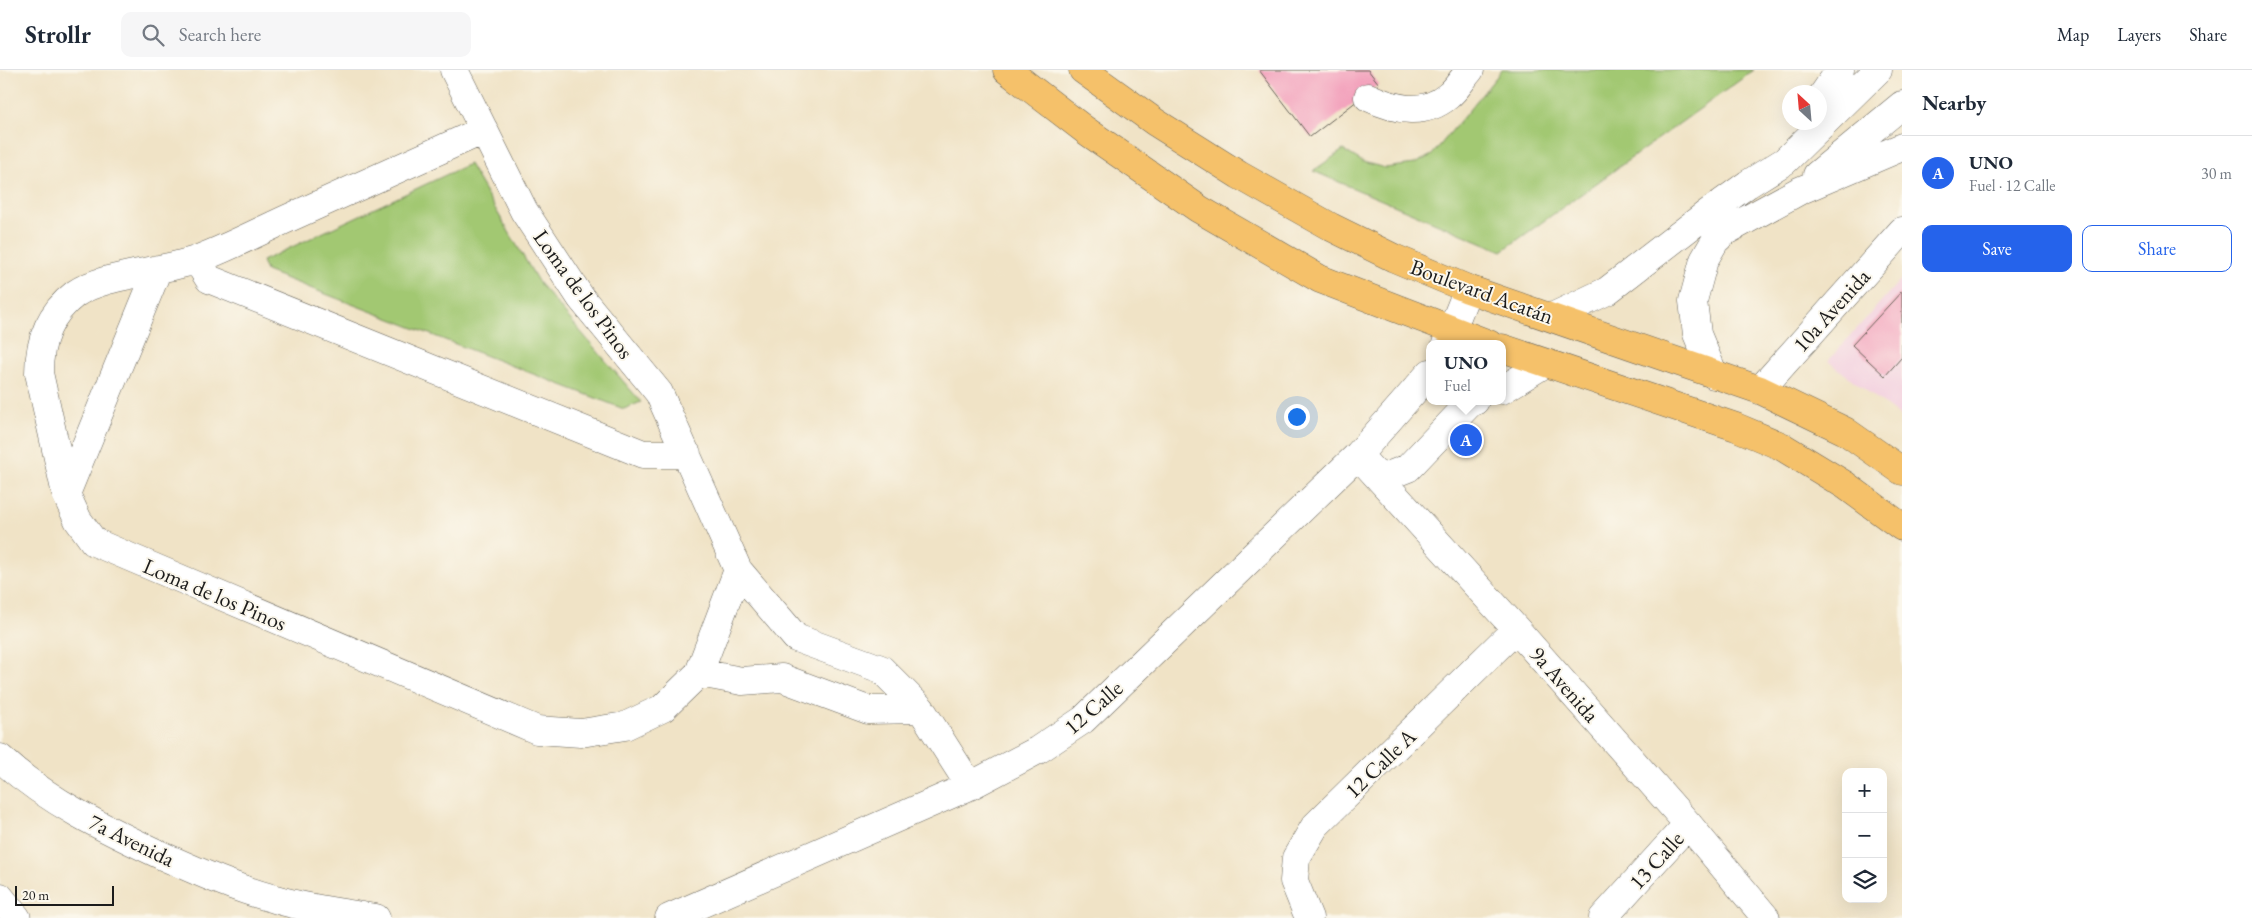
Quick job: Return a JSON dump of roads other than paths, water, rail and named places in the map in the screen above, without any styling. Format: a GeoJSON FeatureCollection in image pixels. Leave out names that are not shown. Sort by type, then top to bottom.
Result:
{"type":"FeatureCollection","features":[{"type":"Feature","properties":{"kind":"main road","name":"Boulevard Acatán"},"geometry":{"type":"LineString","coordinates":[[1007,70],[1085,130],[1199,209],[1320,279],[1449,337],[1466,340]]}},
{"type":"Feature","properties":{"kind":"main road","name":"Boulevard Acatán"},"geometry":{"type":"LineString","coordinates":[[1083,70],[1154,122],[1239,175],[1331,227],[1394,258],[1468,289],[1760,390],[1845,431],[1902,470]]}},
{"type":"Feature","properties":{"kind":"main road"},"geometry":{"type":"LineString","coordinates":[[1506,350],[1544,364],[1736,427],[1781,446],[1845,484],[1902,527]]}},
{"type":"Feature","properties":{"kind":"street","name":"Loma de los Pinos"},"geometry":{"type":"LineString","coordinates":[[454,70],[524,211],[581,298],[659,393],[738,570],[796,638],[882,669],[921,709],[970,786]]}},
{"type":"Feature","properties":{"kind":"street"},"geometry":{"type":"LineString","coordinates":[[1368,97],[1396,108],[1410,110],[1429,106],[1448,97],[1470,70]]}},
{"type":"Feature","properties":{"kind":"street"},"geometry":{"type":"LineString","coordinates":[[1827,89],[1840,70]]}},
{"type":"Feature","properties":{"kind":"street"},"geometry":{"type":"LineString","coordinates":[[1552,317],[1606,291],[1717,206],[1786,161],[1878,70]]}},
{"type":"Feature","properties":{"kind":"street"},"geometry":{"type":"LineString","coordinates":[[1799,191],[1902,105]]}},
{"type":"Feature","properties":{"kind":"street","name":"Loma de los Pinos"},"geometry":{"type":"LineString","coordinates":[[484,130],[197,260],[94,285],[77,293],[62,305],[51,319],[43,336],[39,354],[39,372],[66,494],[78,520],[94,542],[537,730],[581,733],[625,726],[663,708],[699,673],[738,570]]}},
{"type":"Feature","properties":{"kind":"street"},"geometry":{"type":"LineString","coordinates":[[1786,161],[1801,130]]}},
{"type":"Feature","properties":{"kind":"street"},"geometry":{"type":"LineString","coordinates":[[1714,375],[1697,334],[1693,301],[1704,260],[1715,242],[1726,232],[1799,191],[1902,147]]}},
{"type":"Feature","properties":{"kind":"street","name":"10a Avenida"},"geometry":{"type":"LineString","coordinates":[[1760,390],[1902,231]]}},
{"type":"Feature","properties":{"kind":"street"},"geometry":{"type":"LineString","coordinates":[[197,260],[209,279],[643,454],[687,454]]}},
{"type":"Feature","properties":{"kind":"street"},"geometry":{"type":"LineString","coordinates":[[66,494],[158,269]]}},
{"type":"Feature","properties":{"kind":"street"},"geometry":{"type":"LineString","coordinates":[[1449,337],[1468,289]]}},
{"type":"Feature","properties":{"kind":"street"},"geometry":{"type":"LineString","coordinates":[[1506,388],[1544,364]]}},
{"type":"Feature","properties":{"kind":"street","name":"12 Calle"},"geometry":{"type":"LineString","coordinates":[[669,918],[970,786],[1038,750],[1083,720],[1358,455],[1426,378]]}},
{"type":"Feature","properties":{"kind":"street"},"geometry":{"type":"LineString","coordinates":[[1380,479],[1408,468],[1468,405]]}},
{"type":"Feature","properties":{"kind":"street","name":"9a Avenida"},"geometry":{"type":"LineString","coordinates":[[1358,455],[1516,629],[1688,824],[1766,918]]}},
{"type":"Feature","properties":{"kind":"street","name":"12 Calle A"},"geometry":{"type":"LineString","coordinates":[[1309,918],[1294,881],[1296,858],[1315,826],[1516,629]]}},
{"type":"Feature","properties":{"kind":"street"},"geometry":{"type":"LineString","coordinates":[[782,678],[796,638]]}},
{"type":"Feature","properties":{"kind":"street"},"geometry":{"type":"LineString","coordinates":[[699,673],[742,681],[782,678],[868,710],[921,709]]}},
{"type":"Feature","properties":{"kind":"street","name":"7a Avenida"},"geometry":{"type":"LineString","coordinates":[[0,758],[44,792],[101,826],[197,871],[277,900],[376,918]]}},
{"type":"Feature","properties":{"kind":"street","name":"13 Calle"},"geometry":{"type":"LineString","coordinates":[[1604,918],[1688,824]]}},
{"type":"Feature","properties":{"kind":"street"},"geometry":{"type":"LineString","coordinates":[[0,897],[17,918]]}},
{"type":"Feature","properties":{"kind":"place","name":"UNO"},"geometry":{"type":"Point","coordinates":[1466,440]}}]}
